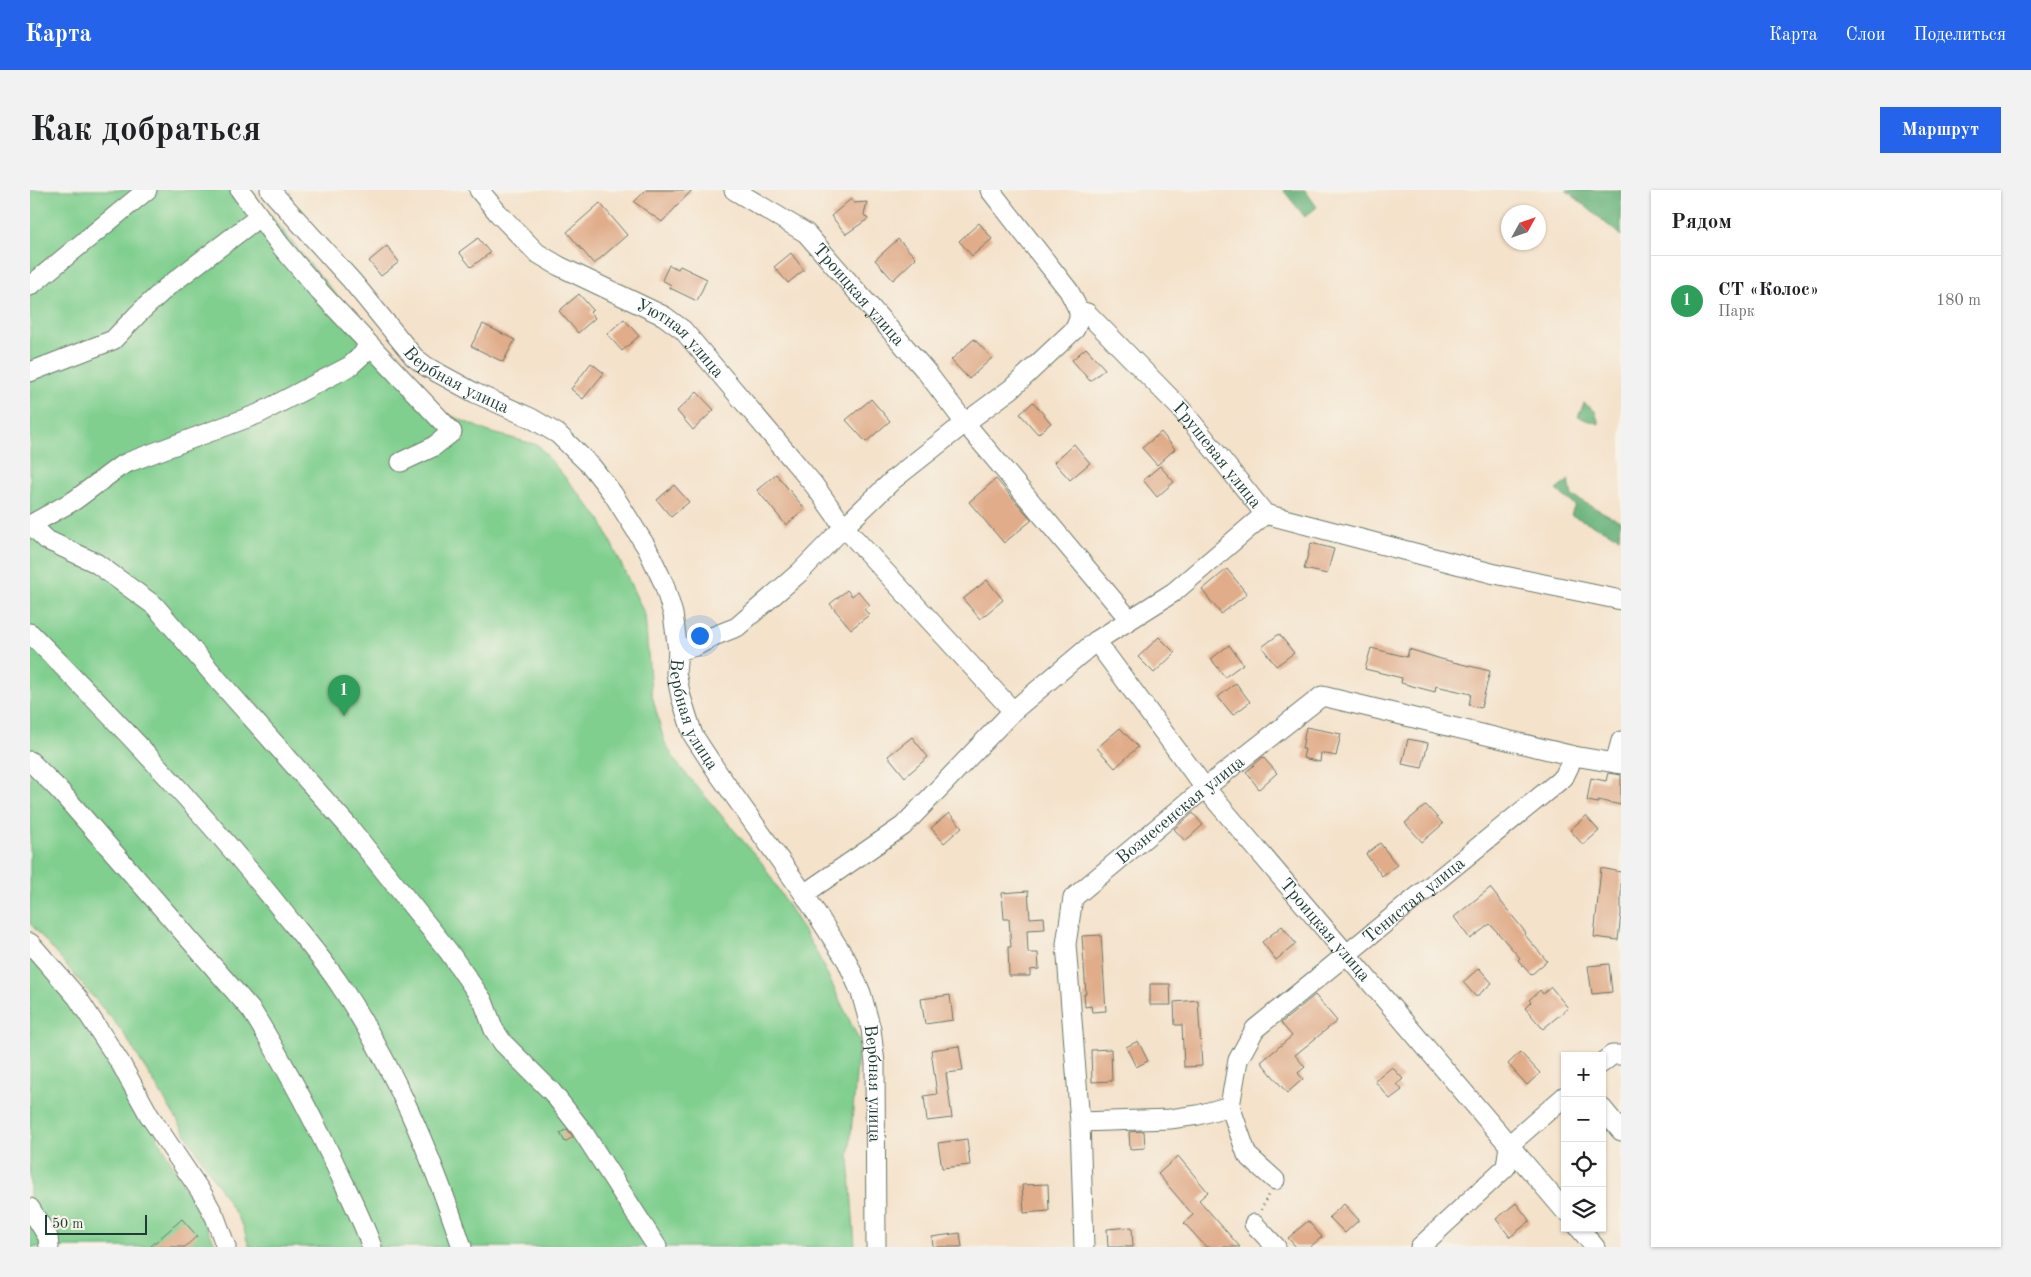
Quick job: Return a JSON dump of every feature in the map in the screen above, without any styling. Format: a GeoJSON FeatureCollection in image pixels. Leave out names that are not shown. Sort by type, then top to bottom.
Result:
{"type":"FeatureCollection","features":[{"type":"Feature","properties":{"kind":"street"},"geometry":{"type":"LineString","coordinates":[[30,286],[147,190]]}},
{"type":"Feature","properties":{"kind":"street"},"geometry":{"type":"LineString","coordinates":[[240,190],[281,246],[368,344],[452,432],[434,446],[401,462]]}},
{"type":"Feature","properties":{"kind":"street","name":"Вербная улица"},"geometry":{"type":"LineString","coordinates":[[270,190],[352,281],[414,357],[427,367],[475,393],[531,418],[558,434],[592,467],[613,494],[647,548],[664,584],[672,614],[678,650],[676,673],[681,697],[694,735],[804,894],[847,961],[861,993],[871,1028],[875,1062],[876,1247]]}},
{"type":"Feature","properties":{"kind":"street","name":"Уютная улица"},"geometry":{"type":"LineString","coordinates":[[479,190],[498,213],[537,253],[559,266],[664,316],[682,330],[814,484],[844,527],[1013,711]]}},
{"type":"Feature","properties":{"kind":"street","name":"Троицкая улица"},"geometry":{"type":"LineString","coordinates":[[734,190],[806,233],[925,370],[965,423],[1129,619]]}},
{"type":"Feature","properties":{"kind":"street","name":"Грушевая улица"},"geometry":{"type":"LineString","coordinates":[[990,190],[1069,291],[1079,311],[1088,313],[1182,410],[1265,514],[1495,574],[1621,600]]}},
{"type":"Feature","properties":{"kind":"street"},"geometry":{"type":"LineString","coordinates":[[30,372],[114,340],[167,287],[259,217]]}},
{"type":"Feature","properties":{"kind":"street"},"geometry":{"type":"LineString","coordinates":[[678,650],[696,646],[714,636],[737,627],[799,573],[894,479],[1011,389],[1069,336],[1076,329],[1079,311]]}},
{"type":"Feature","properties":{"kind":"street"},"geometry":{"type":"LineString","coordinates":[[368,344],[358,360],[327,379],[258,414],[129,462],[76,500],[31,525],[47,540],[96,563],[156,606],[219,682],[349,827],[449,952],[483,1001],[494,1030],[503,1043],[552,1092],[581,1129],[657,1247]]}},
{"type":"Feature","properties":{"kind":"street"},"geometry":{"type":"LineString","coordinates":[[804,894],[903,826],[1013,711],[1096,641],[1174,592],[1265,514]]}},
{"type":"Feature","properties":{"kind":"street"},"geometry":{"type":"LineString","coordinates":[[30,633],[140,747],[239,858],[337,981],[402,1093],[444,1190],[462,1247]]}},
{"type":"Feature","properties":{"kind":"street","name":"Троицкая улица"},"geometry":{"type":"LineString","coordinates":[[1096,641],[1205,788],[1561,1206]]}},
{"type":"Feature","properties":{"kind":"street","name":"Вознесенская улица"},"geometry":{"type":"LineString","coordinates":[[1084,1247],[1080,1122],[1066,944],[1074,898],[1205,788],[1322,696],[1574,756],[1618,764]]}},
{"type":"Feature","properties":{"kind":"street"},"geometry":{"type":"LineString","coordinates":[[1618,764],[1621,741]]}},
{"type":"Feature","properties":{"kind":"street","name":"Тенистая улица"},"geometry":{"type":"LineString","coordinates":[[1275,1180],[1247,1155],[1230,1106],[1238,1060],[1255,1029],[1564,777],[1574,756]]}},
{"type":"Feature","properties":{"kind":"street"},"geometry":{"type":"LineString","coordinates":[[30,761],[80,813],[252,1011],[308,1110],[352,1200],[372,1247]]}},
{"type":"Feature","properties":{"kind":"street"},"geometry":{"type":"LineString","coordinates":[[30,943],[77,997],[121,1064],[149,1115],[203,1195],[215,1217],[226,1247]]}},
{"type":"Feature","properties":{"kind":"street"},"geometry":{"type":"LineString","coordinates":[[1606,1060],[1612,1055],[1621,1055]]}},
{"type":"Feature","properties":{"kind":"street"},"geometry":{"type":"LineString","coordinates":[[1420,1247],[1506,1167],[1509,1145],[1564,1097]]}},
{"type":"Feature","properties":{"kind":"street"},"geometry":{"type":"LineString","coordinates":[[1080,1122],[1170,1119],[1198,1115],[1230,1106]]}},
{"type":"Feature","properties":{"kind":"street"},"geometry":{"type":"LineString","coordinates":[[1606,1113],[1621,1131]]}},
{"type":"Feature","properties":{"kind":"street"},"geometry":{"type":"LineString","coordinates":[[30,1208],[48,1237],[49,1247]]}},
{"type":"Feature","properties":{"kind":"street"},"geometry":{"type":"LineString","coordinates":[[1254,1224],[1276,1247]]}},
{"type":"Feature","properties":{"kind":"street"},"geometry":{"type":"LineString","coordinates":[[1582,1232],[1595,1247]]}},
{"type":"Feature","properties":{"kind":"path"},"geometry":{"type":"LineString","coordinates":[[1254,1224],[1275,1180]]}},
{"type":"Feature","properties":{"kind":"green space"},"geometry":{"type":"Polygon","coordinates":[[[30,190],[250,190],[308,262],[410,380],[445,413],[489,432],[538,445],[600,519],[645,615],[651,691],[664,741],[676,762],[762,863],[816,951],[859,1040],[849,1158],[855,1247],[249,1247],[243,1226],[122,1031],[30,923],[30,190]]]}},
{"type":"Feature","properties":{"kind":"green space"},"geometry":{"type":"Polygon","coordinates":[[[1283,190],[1305,190],[1317,207],[1305,217],[1283,190]]]}},
{"type":"Feature","properties":{"kind":"green space"},"geometry":{"type":"Polygon","coordinates":[[[1566,190],[1621,190],[1621,236],[1566,190]]]}},
{"type":"Feature","properties":{"kind":"green space"},"geometry":{"type":"Polygon","coordinates":[[[1584,403],[1595,411],[1599,424],[1578,417],[1584,403]]]}},
{"type":"Feature","properties":{"kind":"green space"},"geometry":{"type":"Polygon","coordinates":[[[1569,480],[1572,496],[1620,521],[1619,537],[1571,515],[1575,505],[1556,490],[1569,480]]]}},
{"type":"Feature","properties":{"kind":"green space"},"geometry":{"type":"Polygon","coordinates":[[[30,952],[89,1021],[161,1143],[217,1247],[30,1247],[30,952]]]}},
{"type":"Feature","properties":{"kind":"building"},"geometry":{"type":"Polygon","coordinates":[[[646,190],[692,190],[662,222],[634,202],[646,190]]]}},
{"type":"Feature","properties":{"kind":"building"},"geometry":{"type":"Polygon","coordinates":[[[851,199],[854,203],[867,202],[864,215],[868,219],[846,234],[831,216],[851,199]]]}},
{"type":"Feature","properties":{"kind":"building"},"geometry":{"type":"Polygon","coordinates":[[[600,203],[627,235],[594,264],[567,232],[600,203]]]}},
{"type":"Feature","properties":{"kind":"building"},"geometry":{"type":"Polygon","coordinates":[[[979,223],[992,239],[972,256],[959,241],[979,223]]]}},
{"type":"Feature","properties":{"kind":"building"},"geometry":{"type":"Polygon","coordinates":[[[478,238],[490,253],[471,267],[459,252],[478,238]]]}},
{"type":"Feature","properties":{"kind":"building"},"geometry":{"type":"Polygon","coordinates":[[[898,239],[916,258],[893,280],[875,260],[898,239]]]}},
{"type":"Feature","properties":{"kind":"building"},"geometry":{"type":"Polygon","coordinates":[[[387,246],[399,262],[381,276],[369,261],[387,246]]]}},
{"type":"Feature","properties":{"kind":"building"},"geometry":{"type":"Polygon","coordinates":[[[791,253],[804,270],[788,283],[774,267],[791,253]]]}},
{"type":"Feature","properties":{"kind":"building"},"geometry":{"type":"Polygon","coordinates":[[[669,265],[678,269],[680,266],[707,279],[697,301],[670,288],[671,285],[662,280],[669,265]]]}},
{"type":"Feature","properties":{"kind":"building"},"geometry":{"type":"Polygon","coordinates":[[[579,294],[593,310],[590,312],[595,318],[578,333],[559,311],[579,294]]]}},
{"type":"Feature","properties":{"kind":"building"},"geometry":{"type":"Polygon","coordinates":[[[624,319],[639,336],[622,351],[607,334],[624,319]]]}},
{"type":"Feature","properties":{"kind":"building"},"geometry":{"type":"Polygon","coordinates":[[[483,324],[515,340],[503,362],[471,346],[483,324]]]}},
{"type":"Feature","properties":{"kind":"building"},"geometry":{"type":"Polygon","coordinates":[[[974,339],[992,358],[969,379],[951,360],[974,339]]]}},
{"type":"Feature","properties":{"kind":"building"},"geometry":{"type":"Polygon","coordinates":[[[1086,348],[1105,369],[1090,381],[1072,360],[1086,348]]]}},
{"type":"Feature","properties":{"kind":"building"},"geometry":{"type":"Polygon","coordinates":[[[591,363],[604,373],[583,399],[571,389],[591,363]]]}},
{"type":"Feature","properties":{"kind":"building"},"geometry":{"type":"Polygon","coordinates":[[[697,392],[714,410],[693,430],[677,411],[697,392]]]}},
{"type":"Feature","properties":{"kind":"building"},"geometry":{"type":"Polygon","coordinates":[[[871,399],[890,421],[866,442],[846,420],[871,399]]]}},
{"type":"Feature","properties":{"kind":"building"},"geometry":{"type":"Polygon","coordinates":[[[1033,402],[1051,423],[1038,434],[1020,414],[1033,402]]]}},
{"type":"Feature","properties":{"kind":"building"},"geometry":{"type":"Polygon","coordinates":[[[1161,432],[1175,449],[1157,465],[1142,448],[1161,432]]]}},
{"type":"Feature","properties":{"kind":"building"},"geometry":{"type":"Polygon","coordinates":[[[1074,444],[1090,463],[1070,480],[1054,462],[1074,444]]]}},
{"type":"Feature","properties":{"kind":"building"},"geometry":{"type":"Polygon","coordinates":[[[1160,466],[1174,482],[1157,497],[1143,480],[1160,466]]]}},
{"type":"Feature","properties":{"kind":"building"},"geometry":{"type":"Polygon","coordinates":[[[776,474],[805,509],[786,525],[757,490],[776,474]]]}},
{"type":"Feature","properties":{"kind":"building"},"geometry":{"type":"Polygon","coordinates":[[[996,479],[1032,520],[1004,543],[969,502],[996,479]]]}},
{"type":"Feature","properties":{"kind":"building"},"geometry":{"type":"Polygon","coordinates":[[[674,485],[689,502],[671,517],[657,500],[674,485]]]}},
{"type":"Feature","properties":{"kind":"building"},"geometry":{"type":"Polygon","coordinates":[[[1311,543],[1334,549],[1327,574],[1304,569],[1311,543]]]}},
{"type":"Feature","properties":{"kind":"building"},"geometry":{"type":"Polygon","coordinates":[[[1227,569],[1247,594],[1221,614],[1202,590],[1227,569]]]}},
{"type":"Feature","properties":{"kind":"building"},"geometry":{"type":"Polygon","coordinates":[[[987,580],[1003,600],[980,619],[963,599],[987,580]]]}},
{"type":"Feature","properties":{"kind":"building"},"geometry":{"type":"Polygon","coordinates":[[[847,590],[852,596],[858,591],[870,605],[864,609],[869,615],[851,629],[830,604],[847,590]]]}},
{"type":"Feature","properties":{"kind":"building"},"geometry":{"type":"Polygon","coordinates":[[[1279,634],[1294,653],[1276,666],[1262,647],[1279,634]]]}},
{"type":"Feature","properties":{"kind":"building"},"geometry":{"type":"Polygon","coordinates":[[[1159,637],[1175,653],[1154,673],[1138,657],[1159,637]]]}},
{"type":"Feature","properties":{"kind":"building"},"geometry":{"type":"Polygon","coordinates":[[[1229,645],[1243,664],[1225,677],[1211,659],[1229,645]]]}},
{"type":"Feature","properties":{"kind":"building"},"geometry":{"type":"Polygon","coordinates":[[[1371,648],[1407,657],[1409,649],[1490,671],[1481,708],[1469,705],[1471,694],[1436,686],[1435,692],[1401,683],[1402,678],[1365,669],[1371,648]]]}},
{"type":"Feature","properties":{"kind":"building"},"geometry":{"type":"Polygon","coordinates":[[[1236,683],[1250,702],[1233,715],[1218,697],[1236,683]]]}},
{"type":"Feature","properties":{"kind":"building"},"geometry":{"type":"Polygon","coordinates":[[[1306,727],[1341,734],[1336,756],[1321,753],[1320,762],[1303,758],[1305,749],[1302,749],[1306,727]]]}},
{"type":"Feature","properties":{"kind":"building"},"geometry":{"type":"Polygon","coordinates":[[[1120,728],[1138,747],[1115,768],[1097,748],[1120,728]]]}},
{"type":"Feature","properties":{"kind":"building"},"geometry":{"type":"Polygon","coordinates":[[[912,737],[928,757],[905,777],[888,756],[912,737]]]}},
{"type":"Feature","properties":{"kind":"building"},"geometry":{"type":"Polygon","coordinates":[[[1408,739],[1428,743],[1422,768],[1402,764],[1408,739]]]}},
{"type":"Feature","properties":{"kind":"building"},"geometry":{"type":"Polygon","coordinates":[[[1263,757],[1277,773],[1259,789],[1246,772],[1263,757]]]}},
{"type":"Feature","properties":{"kind":"building"},"geometry":{"type":"Polygon","coordinates":[[[1608,773],[1621,775],[1621,805],[1598,800],[1598,803],[1587,801],[1591,778],[1606,781],[1608,773]]]}},
{"type":"Feature","properties":{"kind":"building"},"geometry":{"type":"Polygon","coordinates":[[[1426,805],[1443,824],[1422,842],[1405,823],[1426,805]]]}},
{"type":"Feature","properties":{"kind":"building"},"geometry":{"type":"Polygon","coordinates":[[[949,813],[962,827],[944,843],[931,828],[949,813]]]}},
{"type":"Feature","properties":{"kind":"building"},"geometry":{"type":"Polygon","coordinates":[[[1193,813],[1203,825],[1185,841],[1174,829],[1193,813]]]}},
{"type":"Feature","properties":{"kind":"building"},"geometry":{"type":"Polygon","coordinates":[[[1586,816],[1599,831],[1583,845],[1570,830],[1586,816]]]}},
{"type":"Feature","properties":{"kind":"building"},"geometry":{"type":"Polygon","coordinates":[[[1380,843],[1397,865],[1382,876],[1366,854],[1380,843]]]}},
{"type":"Feature","properties":{"kind":"building"},"geometry":{"type":"Polygon","coordinates":[[[1601,868],[1621,872],[1621,914],[1618,940],[1594,937],[1601,868]]]}},
{"type":"Feature","properties":{"kind":"building"},"geometry":{"type":"Polygon","coordinates":[[[1490,888],[1526,933],[1524,934],[1547,961],[1531,975],[1518,960],[1520,958],[1490,924],[1470,939],[1454,917],[1490,888]]]}},
{"type":"Feature","properties":{"kind":"building"},"geometry":{"type":"Polygon","coordinates":[[[1028,891],[1030,918],[1044,917],[1045,929],[1027,930],[1028,953],[1038,953],[1039,969],[1030,970],[1030,976],[1009,976],[1008,947],[1011,947],[1009,919],[1004,919],[1002,893],[1028,891]]]}},
{"type":"Feature","properties":{"kind":"building"},"geometry":{"type":"Polygon","coordinates":[[[1282,926],[1296,944],[1276,960],[1262,942],[1282,926]]]}},
{"type":"Feature","properties":{"kind":"building"},"geometry":{"type":"Polygon","coordinates":[[[1101,935],[1106,1011],[1092,1012],[1091,1006],[1085,1007],[1084,994],[1086,994],[1082,936],[1101,935]]]}},
{"type":"Feature","properties":{"kind":"building"},"geometry":{"type":"Polygon","coordinates":[[[1609,964],[1612,992],[1592,994],[1588,966],[1609,964]]]}},
{"type":"Feature","properties":{"kind":"building"},"geometry":{"type":"Polygon","coordinates":[[[1479,968],[1492,983],[1476,997],[1463,982],[1479,968]]]}},
{"type":"Feature","properties":{"kind":"building"},"geometry":{"type":"Polygon","coordinates":[[[1150,984],[1170,984],[1171,1005],[1150,1005],[1150,984]]]}},
{"type":"Feature","properties":{"kind":"building"},"geometry":{"type":"Polygon","coordinates":[[[1551,987],[1568,1008],[1543,1029],[1525,1008],[1531,1002],[1529,1000],[1540,990],[1543,994],[1551,987]]]}},
{"type":"Feature","properties":{"kind":"building"},"geometry":{"type":"Polygon","coordinates":[[[950,995],[953,1020],[925,1024],[921,999],[950,995]]]}},
{"type":"Feature","properties":{"kind":"building"},"geometry":{"type":"Polygon","coordinates":[[[1315,995],[1337,1021],[1295,1055],[1305,1067],[1298,1073],[1303,1079],[1287,1093],[1261,1062],[1292,1036],[1281,1023],[1315,995]]]}},
{"type":"Feature","properties":{"kind":"building"},"geometry":{"type":"Polygon","coordinates":[[[1198,1000],[1202,1066],[1184,1067],[1182,1025],[1175,1025],[1174,1002],[1198,1000]]]}},
{"type":"Feature","properties":{"kind":"building"},"geometry":{"type":"Polygon","coordinates":[[[1138,1041],[1148,1061],[1136,1067],[1126,1047],[1138,1041]]]}},
{"type":"Feature","properties":{"kind":"building"},"geometry":{"type":"Polygon","coordinates":[[[959,1046],[963,1071],[946,1073],[952,1118],[927,1121],[924,1096],[937,1094],[931,1050],[959,1046]]]}},
{"type":"Feature","properties":{"kind":"building"},"geometry":{"type":"Polygon","coordinates":[[[1111,1049],[1112,1081],[1092,1082],[1091,1050],[1111,1049]]]}},
{"type":"Feature","properties":{"kind":"building"},"geometry":{"type":"Polygon","coordinates":[[[1520,1052],[1540,1073],[1527,1085],[1508,1064],[1520,1052]]]}},
{"type":"Feature","properties":{"kind":"building"},"geometry":{"type":"Polygon","coordinates":[[[1392,1067],[1403,1079],[1397,1084],[1402,1090],[1390,1099],[1375,1081],[1392,1067]]]}},
{"type":"Feature","properties":{"kind":"building"},"geometry":{"type":"Polygon","coordinates":[[[567,1129],[573,1137],[565,1142],[560,1133],[567,1129]]]}},
{"type":"Feature","properties":{"kind":"building"},"geometry":{"type":"Polygon","coordinates":[[[1144,1131],[1145,1148],[1130,1149],[1129,1132],[1144,1131]]]}},
{"type":"Feature","properties":{"kind":"building"},"geometry":{"type":"Polygon","coordinates":[[[967,1139],[970,1165],[942,1168],[938,1143],[967,1139]]]}},
{"type":"Feature","properties":{"kind":"building"},"geometry":{"type":"Polygon","coordinates":[[[1178,1156],[1208,1192],[1199,1200],[1240,1247],[1206,1247],[1184,1223],[1193,1215],[1158,1174],[1178,1156]]]}},
{"type":"Feature","properties":{"kind":"building"},"geometry":{"type":"Polygon","coordinates":[[[1048,1184],[1049,1211],[1024,1213],[1022,1185],[1048,1184]]]}},
{"type":"Feature","properties":{"kind":"building"},"geometry":{"type":"Polygon","coordinates":[[[1516,1203],[1530,1221],[1510,1237],[1496,1219],[1516,1203]]]}},
{"type":"Feature","properties":{"kind":"building"},"geometry":{"type":"Polygon","coordinates":[[[1344,1204],[1359,1220],[1345,1233],[1329,1217],[1344,1204]]]}},
{"type":"Feature","properties":{"kind":"building"},"geometry":{"type":"Polygon","coordinates":[[[182,1219],[197,1236],[185,1247],[150,1247],[182,1219]]]}},
{"type":"Feature","properties":{"kind":"building"},"geometry":{"type":"Polygon","coordinates":[[[1308,1221],[1322,1237],[1310,1247],[1296,1247],[1288,1238],[1308,1221]]]}},
{"type":"Feature","properties":{"kind":"building"},"geometry":{"type":"Polygon","coordinates":[[[1132,1227],[1133,1247],[1108,1247],[1107,1229],[1132,1227]]]}},
{"type":"Feature","properties":{"kind":"building"},"geometry":{"type":"Polygon","coordinates":[[[960,1233],[962,1247],[933,1247],[932,1237],[960,1233]]]}},
{"type":"Feature","properties":{"kind":"place","name":"СТ «Колос»"},"geometry":{"type":"Point","coordinates":[344,716]}}]}
